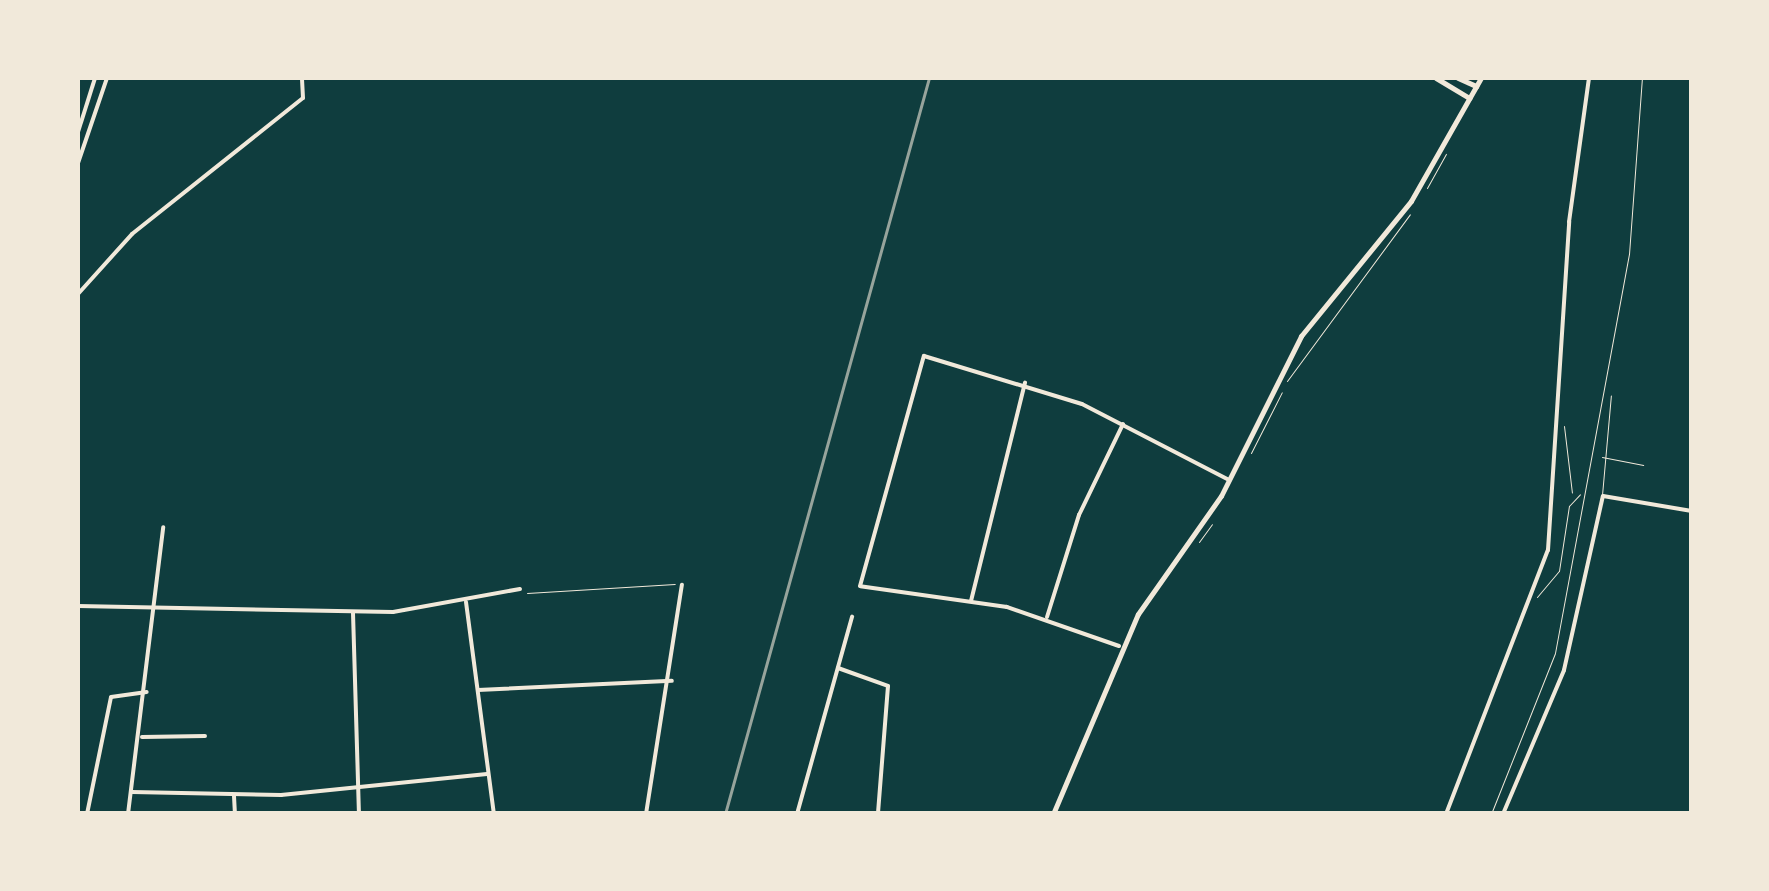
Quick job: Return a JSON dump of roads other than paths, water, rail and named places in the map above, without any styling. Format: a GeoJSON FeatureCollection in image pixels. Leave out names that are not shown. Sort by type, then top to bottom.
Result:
{"type":"FeatureCollection","features":[{"type":"Feature","properties":{"kind":"main road"},"geometry":{"type":"LineString","coordinates":[[1436,78],[1469,98]]}},
{"type":"Feature","properties":{"kind":"main road"},"geometry":{"type":"LineString","coordinates":[[1458,78],[1476,86]]}},
{"type":"Feature","properties":{"kind":"main road"},"geometry":{"type":"LineString","coordinates":[[1052,814],[1119,646],[1228,480],[1301,336],[1389,232],[1481,78]]}},
{"type":"Feature","properties":{"kind":"street"},"geometry":{"type":"LineString","coordinates":[[78,132],[95,78]]}},
{"type":"Feature","properties":{"kind":"street"},"geometry":{"type":"LineString","coordinates":[[78,163],[107,78]]}},
{"type":"Feature","properties":{"kind":"street"},"geometry":{"type":"LineString","coordinates":[[78,294],[132,234],[303,98],[302,78]]}},
{"type":"Feature","properties":{"kind":"street"},"geometry":{"type":"LineString","coordinates":[[1446,814],[1520,604],[1544,566],[1561,424],[1569,222],[1589,78]]}},
{"type":"Feature","properties":{"kind":"street"},"geometry":{"type":"LineString","coordinates":[[1119,646],[1048,617],[860,586],[924,356],[1025,383],[1123,424],[1228,480]]}},
{"type":"Feature","properties":{"kind":"street"},"geometry":{"type":"LineString","coordinates":[[971,602],[1025,383]]}},
{"type":"Feature","properties":{"kind":"street"},"geometry":{"type":"LineString","coordinates":[[1048,617],[1079,515],[1123,424]]}},
{"type":"Feature","properties":{"kind":"street"},"geometry":{"type":"LineString","coordinates":[[1503,814],[1564,670],[1602,496],[1692,511]]}},
{"type":"Feature","properties":{"kind":"street"},"geometry":{"type":"LineString","coordinates":[[128,814],[142,737],[163,527]]}},
{"type":"Feature","properties":{"kind":"street"},"geometry":{"type":"LineString","coordinates":[[646,814],[672,681],[682,585]]}},
{"type":"Feature","properties":{"kind":"street"},"geometry":{"type":"LineString","coordinates":[[78,606],[353,613],[466,602],[520,589]]}},
{"type":"Feature","properties":{"kind":"street"},"geometry":{"type":"LineString","coordinates":[[466,602],[494,814]]}},
{"type":"Feature","properties":{"kind":"street"},"geometry":{"type":"LineString","coordinates":[[353,613],[358,814]]}},
{"type":"Feature","properties":{"kind":"street"},"geometry":{"type":"LineString","coordinates":[[798,814],[852,617]]}},
{"type":"Feature","properties":{"kind":"street"},"geometry":{"type":"LineString","coordinates":[[838,668],[888,686],[878,814]]}},
{"type":"Feature","properties":{"kind":"street"},"geometry":{"type":"LineString","coordinates":[[478,690],[672,681]]}},
{"type":"Feature","properties":{"kind":"street"},"geometry":{"type":"LineString","coordinates":[[86,814],[111,698],[147,692]]}},
{"type":"Feature","properties":{"kind":"street"},"geometry":{"type":"LineString","coordinates":[[142,737],[205,736]]}},
{"type":"Feature","properties":{"kind":"street"},"geometry":{"type":"LineString","coordinates":[[132,792],[234,796],[358,790],[487,774]]}},
{"type":"Feature","properties":{"kind":"street"},"geometry":{"type":"LineString","coordinates":[[234,796],[234,814]]}},
{"type":"Feature","properties":{"kind":"lane"},"geometry":{"type":"LineString","coordinates":[[1602,496],[1601,456],[1611,395]]}},
{"type":"Feature","properties":{"kind":"lane"},"geometry":{"type":"LineString","coordinates":[[1601,456],[1643,465]]}},
{"type":"Feature","properties":{"kind":"waterway"},"geometry":{"type":"LineString","coordinates":[[1692,298],[1692,337]]}},
{"type":"Feature","properties":{"kind":"railway"},"geometry":{"type":"LineString","coordinates":[[725,814],[929,78]]}}]}
